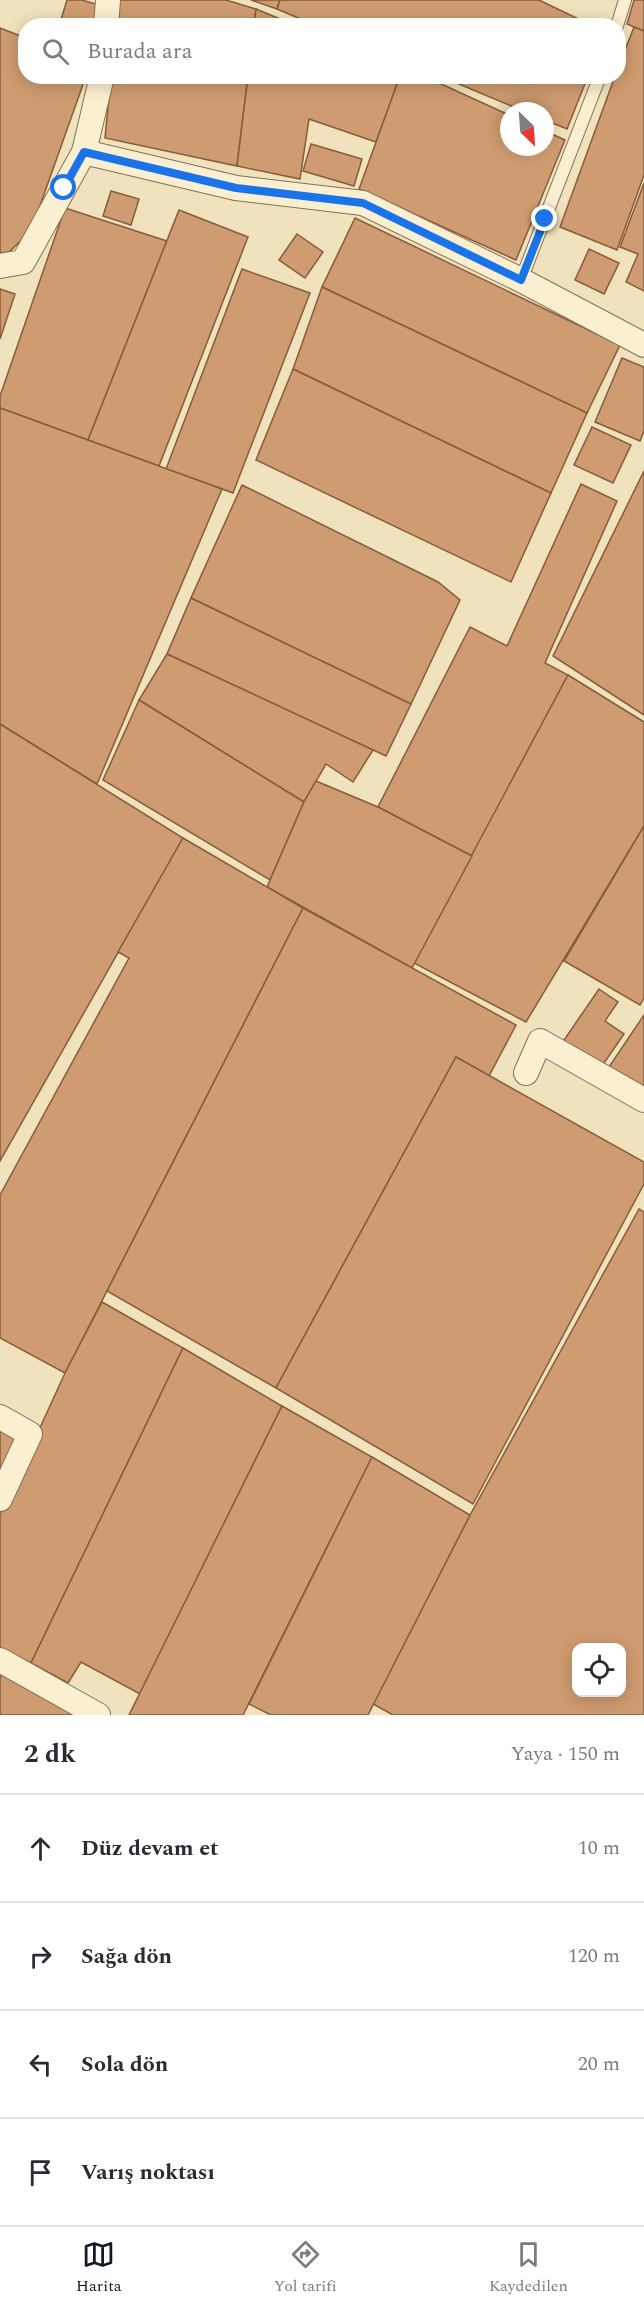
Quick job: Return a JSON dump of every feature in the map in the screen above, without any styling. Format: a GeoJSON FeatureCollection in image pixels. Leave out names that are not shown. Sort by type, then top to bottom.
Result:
{"type":"FeatureCollection","features":[{"type":"Feature","properties":{"kind":"street"},"geometry":{"type":"LineString","coordinates":[[107,18],[108,0]]}},
{"type":"Feature","properties":{"kind":"street"},"geometry":{"type":"LineString","coordinates":[[0,266],[23,262],[84,152],[100,84]]}},
{"type":"Feature","properties":{"kind":"street"},"geometry":{"type":"LineString","coordinates":[[84,152],[236,188],[363,203],[521,280],[644,345]]}},
{"type":"Feature","properties":{"kind":"street"},"geometry":{"type":"LineString","coordinates":[[526,1073],[540,1041],[644,1100]]}},
{"type":"Feature","properties":{"kind":"street"},"geometry":{"type":"LineString","coordinates":[[0,1417],[30,1434],[0,1499]]}},
{"type":"Feature","properties":{"kind":"street"},"geometry":{"type":"LineString","coordinates":[[0,1660],[98,1715]]}},
{"type":"Feature","properties":{"kind":"lane"},"geometry":{"type":"LineString","coordinates":[[619,18],[625,0]]}},
{"type":"Feature","properties":{"kind":"lane"},"geometry":{"type":"LineString","coordinates":[[521,280],[597,84]]}},
{"type":"Feature","properties":{"kind":"building"},"geometry":{"type":"Polygon","coordinates":[[[67,0],[82,0],[99,5],[95,18],[61,18],[67,0]]]}},
{"type":"Feature","properties":{"kind":"building"},"geometry":{"type":"Polygon","coordinates":[[[119,0],[226,0],[256,9],[255,18],[117,18],[119,0]]]}},
{"type":"Feature","properties":{"kind":"building"},"geometry":{"type":"Polygon","coordinates":[[[251,0],[280,0],[277,9],[251,0]]]}},
{"type":"Feature","properties":{"kind":"building"},"geometry":{"type":"Polygon","coordinates":[[[280,0],[539,0],[576,18],[298,18],[277,9],[280,0]]]}},
{"type":"Feature","properties":{"kind":"building"},"geometry":{"type":"Polygon","coordinates":[[[634,0],[644,0],[644,31],[627,24],[634,0]]]}},
{"type":"Feature","properties":{"kind":"building"},"geometry":{"type":"Polygon","coordinates":[[[256,9],[278,18],[255,18],[256,9]]]}},
{"type":"Feature","properties":{"kind":"building"},"geometry":{"type":"Polygon","coordinates":[[[634,27],[644,31],[644,175],[617,250],[560,227],[612,84],[626,84],[626,48],[634,27]]]}},
{"type":"Feature","properties":{"kind":"building"},"geometry":{"type":"Polygon","coordinates":[[[0,28],[18,35],[18,84],[83,84],[31,231],[9,252],[0,253],[0,28]]]}},
{"type":"Feature","properties":{"kind":"building"},"geometry":{"type":"Polygon","coordinates":[[[110,84],[247,84],[237,166],[105,138],[110,84]]]}},
{"type":"Feature","properties":{"kind":"building"},"geometry":{"type":"Polygon","coordinates":[[[247,84],[397,84],[376,142],[309,119],[300,179],[237,166],[247,84]]]}},
{"type":"Feature","properties":{"kind":"building"},"geometry":{"type":"Polygon","coordinates":[[[397,84],[441,84],[500,111],[500,156],[554,156],[554,135],[565,140],[516,260],[359,189],[397,84]]]}},
{"type":"Feature","properties":{"kind":"building"},"geometry":{"type":"Polygon","coordinates":[[[459,84],[585,84],[567,129],[554,124],[554,102],[502,102],[459,84]]]}},
{"type":"Feature","properties":{"kind":"building"},"geometry":{"type":"Polygon","coordinates":[[[311,144],[362,159],[354,186],[303,171],[311,144]]]}},
{"type":"Feature","properties":{"kind":"building"},"geometry":{"type":"Polygon","coordinates":[[[644,183],[644,291],[626,282],[638,254],[620,247],[644,183]]]}},
{"type":"Feature","properties":{"kind":"building"},"geometry":{"type":"Polygon","coordinates":[[[111,191],[139,199],[131,225],[103,216],[111,191]]]}},
{"type":"Feature","properties":{"kind":"building"},"geometry":{"type":"Polygon","coordinates":[[[65,208],[167,241],[88,440],[0,408],[0,396],[65,208]]]}},
{"type":"Feature","properties":{"kind":"building"},"geometry":{"type":"Polygon","coordinates":[[[179,210],[248,237],[159,466],[88,440],[179,210]]]}},
{"type":"Feature","properties":{"kind":"building"},"geometry":{"type":"Polygon","coordinates":[[[355,218],[620,345],[587,413],[322,287],[355,218]]]}},
{"type":"Feature","properties":{"kind":"building"},"geometry":{"type":"Polygon","coordinates":[[[297,234],[323,252],[305,278],[279,260],[297,234]]]}},
{"type":"Feature","properties":{"kind":"building"},"geometry":{"type":"Polygon","coordinates":[[[589,249],[619,263],[604,294],[575,280],[589,249]]]}},
{"type":"Feature","properties":{"kind":"building"},"geometry":{"type":"Polygon","coordinates":[[[242,269],[310,293],[233,493],[166,469],[242,269]]]}},
{"type":"Feature","properties":{"kind":"building"},"geometry":{"type":"Polygon","coordinates":[[[322,287],[587,413],[551,493],[293,369],[322,287]]]}},
{"type":"Feature","properties":{"kind":"building"},"geometry":{"type":"Polygon","coordinates":[[[0,289],[15,294],[0,339],[0,289]]]}},
{"type":"Feature","properties":{"kind":"building"},"geometry":{"type":"Polygon","coordinates":[[[622,358],[644,367],[644,431],[640,441],[595,422],[622,358]]]}},
{"type":"Feature","properties":{"kind":"building"},"geometry":{"type":"Polygon","coordinates":[[[293,369],[551,493],[511,582],[256,460],[293,369]]]}},
{"type":"Feature","properties":{"kind":"building"},"geometry":{"type":"Polygon","coordinates":[[[0,408],[222,489],[97,784],[0,724],[0,408]]]}},
{"type":"Feature","properties":{"kind":"building"},"geometry":{"type":"Polygon","coordinates":[[[592,427],[631,445],[613,483],[574,465],[592,427]]]}},
{"type":"Feature","properties":{"kind":"building"},"geometry":{"type":"Polygon","coordinates":[[[644,471],[644,715],[553,656],[644,471]]]}},
{"type":"Feature","properties":{"kind":"building"},"geometry":{"type":"Polygon","coordinates":[[[581,484],[617,501],[545,663],[568,675],[472,856],[378,807],[470,627],[507,646],[581,484]]]}},
{"type":"Feature","properties":{"kind":"building"},"geometry":{"type":"Polygon","coordinates":[[[242,485],[438,582],[460,600],[411,704],[191,598],[242,485]]]}},
{"type":"Feature","properties":{"kind":"building"},"geometry":{"type":"Polygon","coordinates":[[[191,598],[411,704],[386,756],[167,654],[191,598]]]}},
{"type":"Feature","properties":{"kind":"building"},"geometry":{"type":"Polygon","coordinates":[[[167,654],[373,750],[353,782],[326,764],[304,802],[139,700],[167,654]]]}},
{"type":"Feature","properties":{"kind":"building"},"geometry":{"type":"Polygon","coordinates":[[[568,675],[644,722],[644,826],[526,1022],[414,963],[568,675]]]}},
{"type":"Feature","properties":{"kind":"building"},"geometry":{"type":"Polygon","coordinates":[[[139,700],[304,802],[270,880],[103,780],[139,700]]]}},
{"type":"Feature","properties":{"kind":"building"},"geometry":{"type":"Polygon","coordinates":[[[0,724],[183,838],[0,1161],[0,724]]]}},
{"type":"Feature","properties":{"kind":"building"},"geometry":{"type":"Polygon","coordinates":[[[316,781],[378,807],[472,856],[412,968],[267,887],[304,802],[316,781]]]}},
{"type":"Feature","properties":{"kind":"building"},"geometry":{"type":"Polygon","coordinates":[[[644,826],[644,998],[640,1005],[564,961],[644,826]]]}},
{"type":"Feature","properties":{"kind":"building"},"geometry":{"type":"Polygon","coordinates":[[[183,838],[303,908],[65,1373],[0,1338],[0,1195],[129,958],[118,952],[183,838]]]}},
{"type":"Feature","properties":{"kind":"building"},"geometry":{"type":"Polygon","coordinates":[[[303,908],[516,1025],[489,1076],[456,1057],[276,1388],[107,1291],[303,908]]]}},
{"type":"Feature","properties":{"kind":"building"},"geometry":{"type":"Polygon","coordinates":[[[599,989],[618,1002],[605,1021],[624,1034],[600,1069],[562,1043],[599,989]]]}},
{"type":"Feature","properties":{"kind":"building"},"geometry":{"type":"Polygon","coordinates":[[[644,1015],[644,1092],[607,1070],[644,1015]]]}},
{"type":"Feature","properties":{"kind":"building"},"geometry":{"type":"Polygon","coordinates":[[[456,1057],[644,1162],[644,1184],[473,1504],[276,1388],[456,1057]]]}},
{"type":"Feature","properties":{"kind":"building"},"geometry":{"type":"Polygon","coordinates":[[[639,1209],[644,1212],[644,1715],[393,1715],[373,1704],[470,1515],[639,1209]]]}},
{"type":"Feature","properties":{"kind":"building"},"geometry":{"type":"Polygon","coordinates":[[[102,1302],[183,1348],[31,1663],[0,1648],[0,1515],[65,1373],[102,1302]]]}},
{"type":"Feature","properties":{"kind":"building"},"geometry":{"type":"Polygon","coordinates":[[[183,1348],[282,1406],[140,1694],[81,1662],[68,1683],[31,1663],[183,1348]]]}},
{"type":"Feature","properties":{"kind":"building"},"geometry":{"type":"Polygon","coordinates":[[[282,1406],[372,1457],[243,1715],[129,1715],[282,1406]]]}},
{"type":"Feature","properties":{"kind":"building"},"geometry":{"type":"Polygon","coordinates":[[[0,1428],[19,1438],[0,1478],[0,1428]]]}},
{"type":"Feature","properties":{"kind":"building"},"geometry":{"type":"Polygon","coordinates":[[[372,1457],[470,1515],[368,1715],[271,1715],[249,1704],[372,1457]]]}},
{"type":"Feature","properties":{"kind":"building"},"geometry":{"type":"Polygon","coordinates":[[[3,1672],[81,1715],[0,1715],[0,1678],[3,1672]]]}},
{"type":"Feature","properties":{"kind":"route"},"geometry":{"type":"LineString","coordinates":[[64,188],[84,152],[236,188],[363,203],[521,280],[545,219]]}}]}
